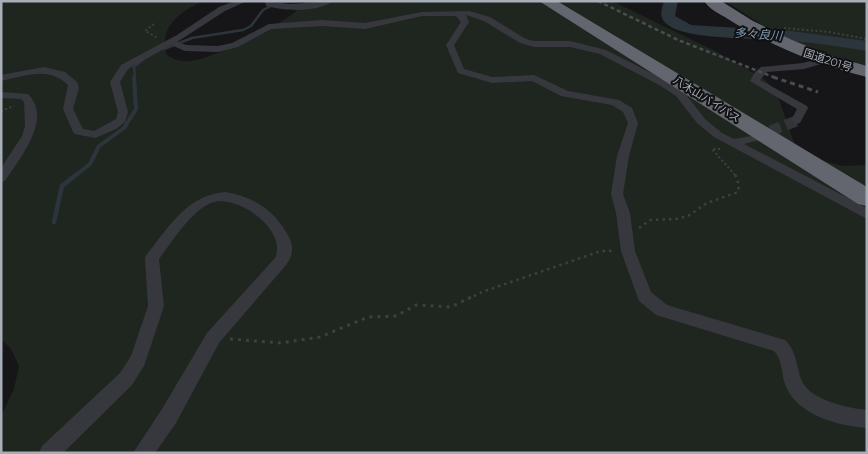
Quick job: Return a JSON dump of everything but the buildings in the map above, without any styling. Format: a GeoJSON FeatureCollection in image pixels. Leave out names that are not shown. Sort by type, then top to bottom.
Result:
{"type":"FeatureCollection","features":[{"type":"Feature","properties":{"kind":"highway","name":"八木山バイパス"},"geometry":{"type":"LineString","coordinates":[[546,1],[867,198]]}},
{"type":"Feature","properties":{"kind":"highway","name":"八木山バイパス"},"geometry":{"type":"LineString","coordinates":[[558,1],[867,186]]}},
{"type":"Feature","properties":{"kind":"highway","name":"国道201号"},"geometry":{"type":"LineString","coordinates":[[711,1],[753,29],[775,33],[825,60],[867,72]]}},
{"type":"Feature","properties":{"kind":"street"},"geometry":{"type":"LineString","coordinates":[[1,78],[44,70],[62,74],[73,84],[74,88],[68,109],[79,132],[95,135],[112,127],[121,120],[123,112],[115,82],[124,68],[169,43],[217,12],[243,1]]}},
{"type":"Feature","properties":{"kind":"street"},"geometry":{"type":"LineString","coordinates":[[269,1],[269,4],[279,7],[311,5],[329,1]]}},
{"type":"Feature","properties":{"kind":"street"},"geometry":{"type":"LineString","coordinates":[[169,43],[185,48],[218,49],[235,45],[269,27],[322,23],[365,26],[414,16],[458,12],[479,15],[523,41],[534,44],[570,44],[603,52],[665,84],[680,94],[701,121],[728,146],[867,214]]}},
{"type":"Feature","properties":{"kind":"street"},"geometry":{"type":"LineString","coordinates":[[458,12],[465,19],[465,22],[450,45],[456,56],[460,72],[492,80],[534,78],[565,94],[615,102],[628,110],[633,123],[623,156],[617,194],[628,251],[645,296],[651,303],[662,310],[778,345],[785,350],[790,358],[794,386],[801,397],[810,403],[853,418],[867,419]]}},
{"type":"Feature","properties":{"kind":"street"},"geometry":{"type":"LineString","coordinates":[[796,121],[803,108],[755,81],[758,74],[764,69],[804,66],[825,60]]}},
{"type":"Feature","properties":{"kind":"street"},"geometry":{"type":"LineString","coordinates":[[1,95],[24,96],[30,101],[31,126],[28,136],[1,178]]}},
{"type":"Feature","properties":{"kind":"street"},"geometry":{"type":"LineString","coordinates":[[728,146],[750,139]]}},
{"type":"Feature","properties":{"kind":"street"},"geometry":{"type":"LineString","coordinates":[[49,453],[126,379],[138,360],[156,306],[152,258],[202,202],[212,198],[243,200],[258,208],[267,216],[283,238],[285,250],[281,261],[213,338],[169,416],[143,453]]}},
{"type":"Feature","properties":{"kind":"path"},"geometry":{"type":"LineString","coordinates":[[154,24],[145,31],[169,43]]}},
{"type":"Feature","properties":{"kind":"path"},"geometry":{"type":"LineString","coordinates":[[775,33],[828,32],[867,38]]}},
{"type":"Feature","properties":{"kind":"path"},"geometry":{"type":"LineString","coordinates":[[624,226],[634,229],[640,228],[650,220],[676,219],[688,216],[707,203],[738,192],[740,185],[733,169],[717,158],[712,149],[728,146]]}},
{"type":"Feature","properties":{"kind":"path"},"geometry":{"type":"LineString","coordinates":[[213,338],[281,343],[320,337],[368,317],[396,316],[416,305],[451,307],[482,292],[601,251],[628,251]]}},
{"type":"Feature","properties":{"kind":"shaded area"},"geometry":{"type":"Polygon","coordinates":[[[1,1],[204,1],[192,6],[176,18],[166,34],[166,54],[184,61],[202,59],[253,37],[287,18],[299,9],[305,1],[612,1],[717,52],[764,79],[776,91],[795,146],[811,157],[842,166],[867,165],[867,453],[1,453],[1,416],[14,389],[19,366],[11,349],[1,339],[1,1]]]}},
{"type":"Feature","properties":{"kind":"shaded area"},"geometry":{"type":"Polygon","coordinates":[[[725,1],[867,1],[867,66],[807,48],[778,35],[725,1]]]}},
{"type":"Feature","properties":{"kind":"waterway"},"geometry":{"type":"LineString","coordinates":[[164,49],[192,38],[243,30],[251,26],[263,10],[279,2],[299,1]]}},
{"type":"Feature","properties":{"kind":"waterway","name":"多々良川"},"geometry":{"type":"LineString","coordinates":[[671,1],[668,17],[675,23],[688,29],[791,36],[867,46]]}},
{"type":"Feature","properties":{"kind":"waterway"},"geometry":{"type":"LineString","coordinates":[[135,78],[134,67],[144,59]]}},
{"type":"Feature","properties":{"kind":"waterway"},"geometry":{"type":"LineString","coordinates":[[76,175],[90,164],[99,146],[124,128],[136,109],[134,77]]}},
{"type":"Feature","properties":{"kind":"waterway"},"geometry":{"type":"LineString","coordinates":[[54,222],[62,186],[77,174]]}},
{"type":"Feature","properties":{"kind":"tunnel"},"geometry":{"type":"LineString","coordinates":[[755,137],[796,121]]}},
{"type":"Feature","properties":{"kind":"railway"},"geometry":{"type":"LineString","coordinates":[[598,1],[678,40],[776,78]]}},
{"type":"Feature","properties":{"kind":"railway"},"geometry":{"type":"LineString","coordinates":[[776,78],[818,92]]}}]}
